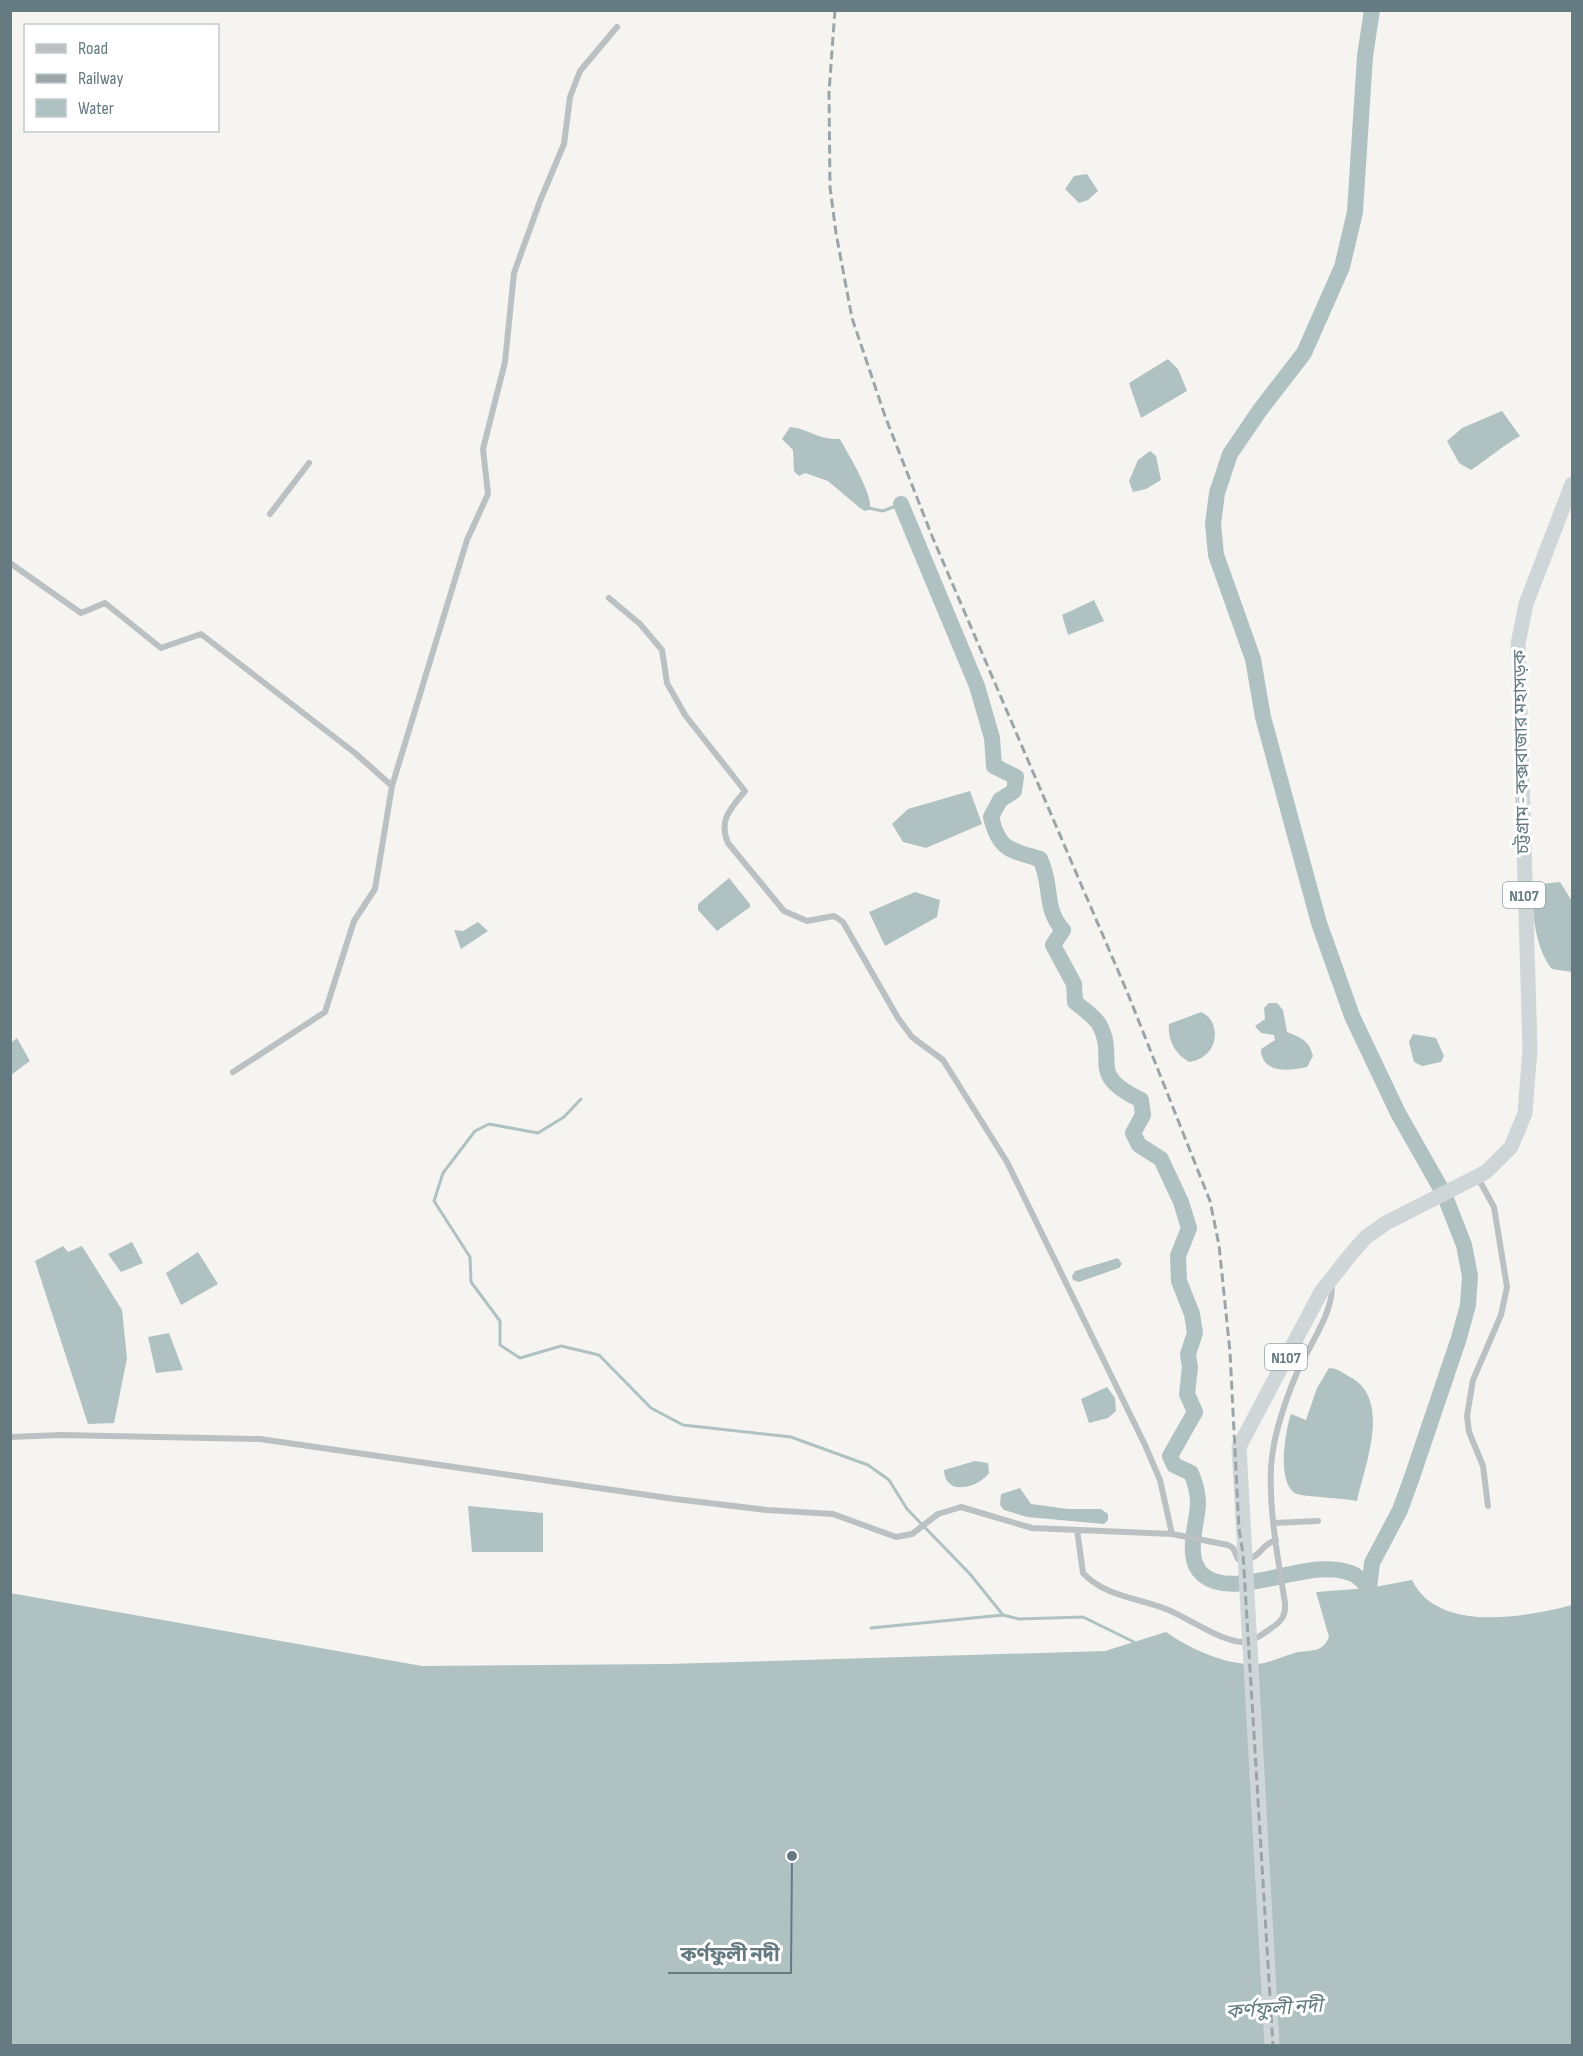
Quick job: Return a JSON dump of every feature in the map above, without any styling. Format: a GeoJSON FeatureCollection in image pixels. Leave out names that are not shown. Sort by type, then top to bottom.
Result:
{"type":"FeatureCollection","features":[{"type":"Feature","properties":{"kind":"highway","name":"চট্টগ্রাম - কক্সবাজার মহাসড়ক"},"geometry":{"type":"LineString","coordinates":[[1472,1181],[1495,1165],[1517,1137],[1522,1125],[1528,1093],[1530,1049],[1518,644],[1521,619],[1572,484]]}},
{"type":"Feature","properties":{"kind":"highway","name":"N107"},"geometry":{"type":"LineString","coordinates":[[1272,2046],[1243,1554],[1239,1447],[1330,1280],[1366,1237],[1386,1223],[1472,1181]]}},
{"type":"Feature","properties":{"kind":"street"},"geometry":{"type":"LineString","coordinates":[[232,1072],[326,1012],[354,921],[375,889],[392,786],[467,540],[488,494],[483,449],[505,362],[514,273],[564,144],[570,97],[580,70],[617,27]]}},
{"type":"Feature","properties":{"kind":"street"},"geometry":{"type":"LineString","coordinates":[[270,514],[309,463]]}},
{"type":"Feature","properties":{"kind":"street"},"geometry":{"type":"LineString","coordinates":[[10,563],[81,613],[105,603],[161,648],[201,634],[355,753],[392,786]]}},
{"type":"Feature","properties":{"kind":"street"},"geometry":{"type":"LineString","coordinates":[[609,598],[640,624],[662,650],[667,683],[681,707],[745,791],[725,817],[724,833],[728,843],[784,911],[800,920],[807,921],[834,916],[843,922],[902,1024],[912,1037],[944,1060],[1006,1162],[1145,1445],[1160,1480],[1172,1534]]}},
{"type":"Feature","properties":{"kind":"street"},"geometry":{"type":"LineString","coordinates":[[1472,1181],[1494,1207],[1507,1287],[1501,1315],[1473,1380],[1467,1416],[1469,1432],[1483,1466],[1488,1506]]}},
{"type":"Feature","properties":{"kind":"street"},"geometry":{"type":"LineString","coordinates":[[1077,1530],[1080,1568],[1089,1579],[1121,1596],[1164,1608],[1203,1629],[1243,1642],[1251,1641],[1280,1622],[1285,1610],[1274,1523],[1271,1466],[1277,1430],[1298,1370],[1333,1299],[1330,1280]]}},
{"type":"Feature","properties":{"kind":"street"},"geometry":{"type":"LineString","coordinates":[[10,1437],[62,1435],[260,1439],[675,1499],[767,1510],[833,1514],[883,1534],[904,1537],[912,1534],[938,1514],[961,1507],[1019,1526],[1172,1534],[1209,1539],[1228,1545],[1233,1548],[1238,1559],[1246,1560],[1256,1557],[1265,1546],[1276,1540]]}},
{"type":"Feature","properties":{"kind":"street"},"geometry":{"type":"LineString","coordinates":[[1274,1523],[1318,1521]]}},
{"type":"Feature","properties":{"kind":"water"},"geometry":{"type":"Polygon","coordinates":[[[1087,174],[1098,191],[1088,200],[1079,203],[1065,189],[1074,176],[1087,174]]]}},
{"type":"Feature","properties":{"kind":"water"},"geometry":{"type":"Polygon","coordinates":[[[1168,359],[1178,369],[1187,391],[1141,418],[1129,383],[1168,359]]]}},
{"type":"Feature","properties":{"kind":"water"},"geometry":{"type":"Polygon","coordinates":[[[1502,411],[1520,436],[1471,470],[1459,463],[1447,441],[1462,428],[1502,411]]]}},
{"type":"Feature","properties":{"kind":"water"},"geometry":{"type":"Polygon","coordinates":[[[790,427],[825,438],[840,439],[864,484],[870,509],[865,511],[860,508],[828,481],[805,473],[799,476],[794,471],[793,450],[782,439],[790,427]]]}},
{"type":"Feature","properties":{"kind":"water"},"geometry":{"type":"Polygon","coordinates":[[[1150,451],[1156,456],[1161,480],[1146,489],[1133,492],[1129,481],[1138,460],[1150,451]]]}},
{"type":"Feature","properties":{"kind":"water"},"geometry":{"type":"Polygon","coordinates":[[[1094,600],[1104,621],[1068,635],[1062,615],[1094,600]]]}},
{"type":"Feature","properties":{"kind":"water"},"geometry":{"type":"Polygon","coordinates":[[[970,791],[982,824],[926,848],[903,842],[892,824],[908,809],[970,791]]]}},
{"type":"Feature","properties":{"kind":"water"},"geometry":{"type":"Polygon","coordinates":[[[729,878],[750,907],[717,931],[698,910],[698,904],[729,878]]]}},
{"type":"Feature","properties":{"kind":"water"},"geometry":{"type":"Polygon","coordinates":[[[1560,882],[1572,901],[1572,972],[1552,969],[1542,952],[1534,921],[1533,891],[1541,884],[1560,882]]]}},
{"type":"Feature","properties":{"kind":"water"},"geometry":{"type":"Polygon","coordinates":[[[915,892],[940,900],[937,917],[885,946],[869,912],[915,892]]]}},
{"type":"Feature","properties":{"kind":"water"},"geometry":{"type":"Polygon","coordinates":[[[478,922],[488,931],[461,949],[454,930],[463,931],[478,922]]]}},
{"type":"Feature","properties":{"kind":"water"},"geometry":{"type":"Polygon","coordinates":[[[1269,1003],[1277,1003],[1283,1010],[1287,1032],[1300,1038],[1309,1046],[1313,1056],[1307,1067],[1278,1069],[1271,1067],[1262,1057],[1261,1049],[1275,1040],[1274,1035],[1261,1033],[1255,1026],[1265,1019],[1264,1008],[1269,1003]]]}},
{"type":"Feature","properties":{"kind":"water"},"geometry":{"type":"Polygon","coordinates":[[[1201,1012],[1212,1023],[1215,1038],[1207,1053],[1200,1059],[1190,1062],[1181,1056],[1174,1046],[1169,1035],[1169,1024],[1201,1012]]]}},
{"type":"Feature","properties":{"kind":"water"},"geometry":{"type":"Polygon","coordinates":[[[1413,1034],[1436,1038],[1444,1056],[1441,1062],[1422,1066],[1414,1062],[1409,1042],[1413,1034]]]}},
{"type":"Feature","properties":{"kind":"water"},"geometry":{"type":"Polygon","coordinates":[[[17,1038],[30,1061],[11,1075],[11,1043],[17,1038]]]}},
{"type":"Feature","properties":{"kind":"water"},"geometry":{"type":"Polygon","coordinates":[[[132,1242],[143,1263],[121,1272],[108,1254],[132,1242]]]}},
{"type":"Feature","properties":{"kind":"water"},"geometry":{"type":"Polygon","coordinates":[[[63,1246],[68,1252],[82,1246],[122,1310],[127,1358],[114,1423],[88,1424],[35,1261],[63,1246]]]}},
{"type":"Feature","properties":{"kind":"water"},"geometry":{"type":"Polygon","coordinates":[[[198,1252],[218,1284],[181,1305],[166,1273],[198,1252]]]}},
{"type":"Feature","properties":{"kind":"water"},"geometry":{"type":"Polygon","coordinates":[[[1118,1258],[1122,1264],[1119,1268],[1079,1282],[1073,1280],[1072,1276],[1075,1271],[1118,1258]]]}},
{"type":"Feature","properties":{"kind":"water"},"geometry":{"type":"Polygon","coordinates":[[[169,1333],[183,1370],[156,1373],[148,1337],[169,1333]]]}},
{"type":"Feature","properties":{"kind":"water"},"geometry":{"type":"Polygon","coordinates":[[[1329,1368],[1350,1377],[1363,1387],[1370,1400],[1373,1416],[1372,1433],[1357,1501],[1297,1494],[1290,1489],[1286,1480],[1284,1457],[1286,1432],[1291,1414],[1306,1420],[1317,1388],[1329,1368]]]}},
{"type":"Feature","properties":{"kind":"water"},"geometry":{"type":"Polygon","coordinates":[[[1107,1387],[1115,1398],[1116,1411],[1108,1418],[1089,1423],[1081,1399],[1107,1387]]]}},
{"type":"Feature","properties":{"kind":"water"},"geometry":{"type":"Polygon","coordinates":[[[975,1461],[988,1463],[989,1473],[984,1478],[970,1486],[956,1487],[950,1484],[944,1470],[975,1461]]]}},
{"type":"Feature","properties":{"kind":"water"},"geometry":{"type":"Polygon","coordinates":[[[1020,1488],[1031,1504],[1068,1509],[1101,1509],[1108,1514],[1108,1520],[1104,1524],[1027,1517],[1004,1510],[1000,1505],[1001,1494],[1020,1488]]]}},
{"type":"Feature","properties":{"kind":"water"},"geometry":{"type":"Polygon","coordinates":[[[468,1506],[543,1513],[543,1552],[472,1552],[468,1506]]]}},
{"type":"Feature","properties":{"kind":"water","name":"কর্ণফুলী নদী"},"geometry":{"type":"Polygon","coordinates":[[[1412,1580],[1424,1597],[1442,1608],[1462,1615],[1508,1617],[1572,1605],[1572,2045],[11,2045],[10,1593],[422,1666],[668,1664],[1105,1651],[1166,1632],[1209,1655],[1234,1662],[1258,1664],[1321,1648],[1327,1642],[1329,1637],[1316,1592],[1369,1588],[1412,1580]]]}},
{"type":"Feature","properties":{"kind":"waterway"},"geometry":{"type":"LineString","coordinates":[[1372,10],[1365,56],[1355,212],[1342,267],[1304,353],[1260,410],[1230,454],[1217,493],[1213,524],[1216,555],[1253,659],[1263,717],[1319,923],[1352,1016],[1398,1113],[1444,1194],[1464,1245],[1470,1276],[1468,1305],[1459,1338],[1411,1480],[1400,1510],[1372,1563],[1369,1588],[1373,1610]]}},
{"type":"Feature","properties":{"kind":"waterway"},"geometry":{"type":"LineString","coordinates":[[868,508],[883,511],[901,504]]}},
{"type":"Feature","properties":{"kind":"waterway"},"geometry":{"type":"LineString","coordinates":[[901,504],[977,686],[992,738],[994,766],[1016,777],[1014,791],[1000,800],[991,817],[994,828],[1002,843],[1014,851],[1040,859],[1046,878],[1050,905],[1063,930],[1053,945],[1074,984],[1075,1002],[1099,1024],[1106,1048],[1108,1074],[1124,1090],[1141,1100],[1143,1115],[1133,1133],[1139,1145],[1161,1159],[1181,1202],[1189,1228],[1178,1256],[1179,1281],[1192,1314],[1195,1333],[1188,1354],[1190,1367],[1187,1394],[1195,1412],[1170,1456],[1174,1465],[1191,1473],[1196,1488],[1198,1504],[1193,1551],[1197,1568],[1203,1575],[1218,1582],[1235,1584],[1318,1570],[1338,1570],[1355,1575],[1369,1588]]}},
{"type":"Feature","properties":{"kind":"waterway"},"geometry":{"type":"LineString","coordinates":[[581,1099],[564,1117],[538,1133],[489,1124],[475,1131],[443,1173],[434,1201],[470,1257],[471,1282],[500,1321],[500,1345],[520,1358],[561,1346],[599,1355],[651,1408],[683,1425],[791,1437],[868,1465],[889,1480],[907,1509],[970,1574],[1003,1615],[1019,1619],[1083,1617],[1134,1642]]}},
{"type":"Feature","properties":{"kind":"waterway"},"geometry":{"type":"LineString","coordinates":[[871,1628],[1003,1615]]}},
{"type":"Feature","properties":{"kind":"railway"},"geometry":{"type":"LineString","coordinates":[[835,10],[829,92],[830,187],[852,318],[885,416],[932,536],[1128,994],[1210,1201],[1219,1245],[1230,1352],[1239,1529],[1243,1554],[1273,2046]]}},
{"type":"Feature","properties":{"kind":"place","name":"কর্ণফুলী নদী"},"geometry":{"type":"Point","coordinates":[792,1856]}}]}
